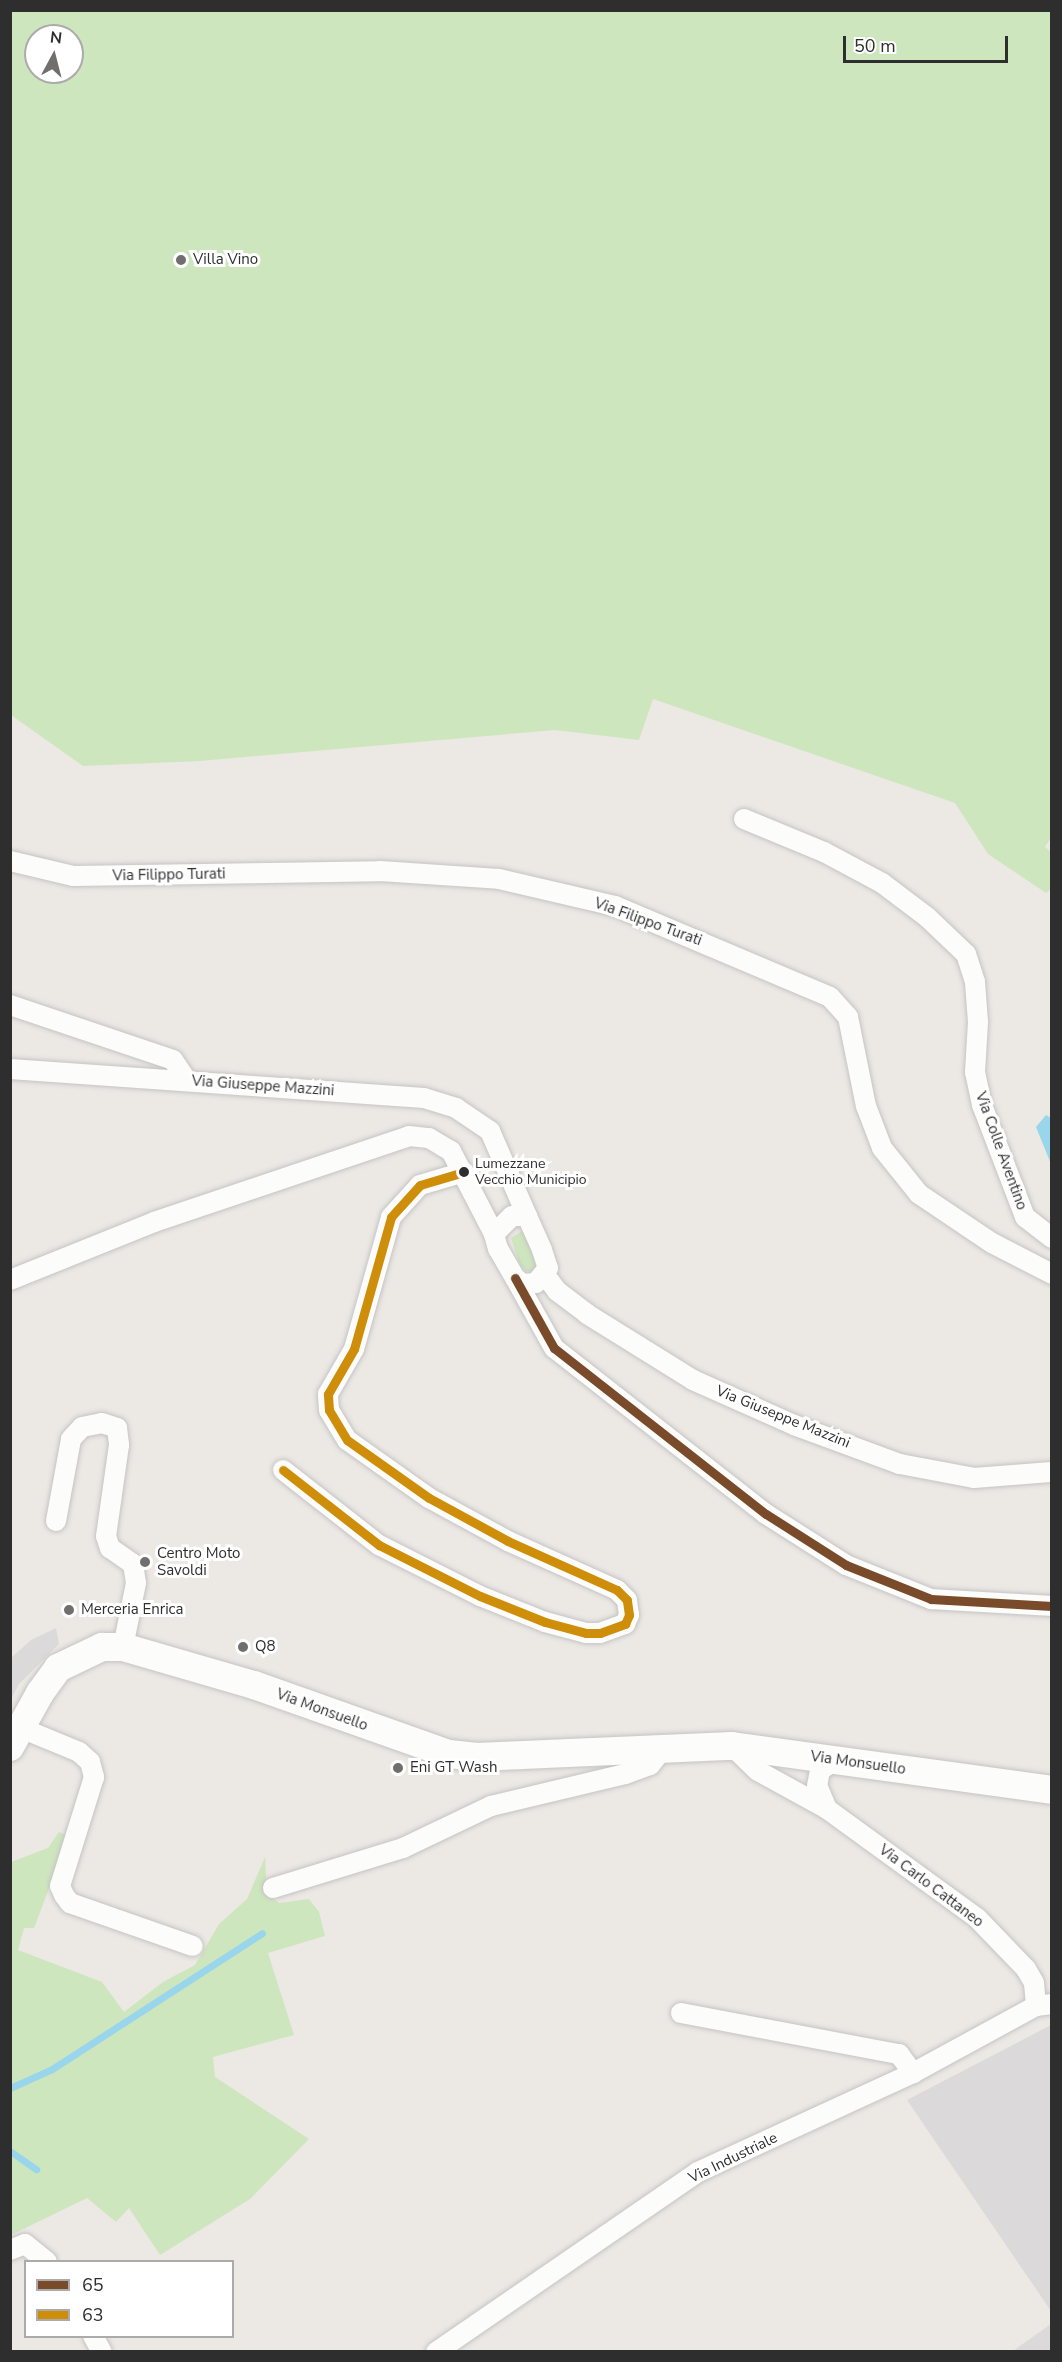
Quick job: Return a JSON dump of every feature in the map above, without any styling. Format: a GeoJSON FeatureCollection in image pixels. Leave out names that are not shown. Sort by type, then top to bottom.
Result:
{"type":"FeatureCollection","features":[{"type":"Feature","properties":{"kind":"main road","name":"Via Monsuello"},"geometry":{"type":"LineString","coordinates":[[16,1738],[58,1668],[102,1647],[123,1647],[254,1685],[449,1754],[477,1757],[732,1746],[1052,1790]]}},
{"type":"Feature","properties":{"kind":"street","name":"Via Colle Aventino"},"geometry":{"type":"LineString","coordinates":[[744,819],[824,852],[882,883],[927,917],[966,954],[975,982],[978,1022],[975,1072],[982,1105],[1025,1217],[1052,1238]]}},
{"type":"Feature","properties":{"kind":"street","name":"Via Filippo Turati"},"geometry":{"type":"LineString","coordinates":[[10,861],[73,876],[380,871],[487,878],[615,906],[830,997],[848,1017],[866,1106],[882,1148],[919,1194],[992,1242],[1052,1274]]}},
{"type":"Feature","properties":{"kind":"street"},"geometry":{"type":"LineString","coordinates":[[10,1005],[173,1060],[187,1081]]}},
{"type":"Feature","properties":{"kind":"street","name":"Via Giuseppe Mazzini"},"geometry":{"type":"LineString","coordinates":[[10,1069],[424,1098],[456,1108],[490,1131],[497,1148],[509,1222],[514,1278],[554,1348],[636,1415],[766,1514],[846,1565],[931,1599],[1052,1606]]}},
{"type":"Feature","properties":{"kind":"street"},"geometry":{"type":"LineString","coordinates":[[10,1280],[154,1222],[397,1138],[429,1138],[442,1144],[464,1172],[478,1205],[509,1222]]}},
{"type":"Feature","properties":{"kind":"street"},"geometry":{"type":"LineString","coordinates":[[283,1470],[379,1545],[480,1596],[545,1622],[586,1633],[600,1633],[625,1624],[629,1615],[627,1600],[617,1590],[508,1541],[429,1498],[347,1440],[329,1410],[328,1394],[354,1349],[391,1217],[420,1185],[464,1172]]}},
{"type":"Feature","properties":{"kind":"street","name":"Via Giuseppe Mazzini"},"geometry":{"type":"LineString","coordinates":[[509,1222],[545,1259],[541,1279],[586,1314],[693,1380],[794,1425],[900,1464],[974,1478],[1052,1472]]}},
{"type":"Feature","properties":{"kind":"street"},"geometry":{"type":"LineString","coordinates":[[514,1278],[523,1284],[541,1279],[534,1311]]}},
{"type":"Feature","properties":{"kind":"street"},"geometry":{"type":"LineString","coordinates":[[56,1521],[71,1439],[82,1427],[102,1423],[117,1428],[119,1445],[106,1536],[110,1548],[133,1564],[136,1583],[123,1647]]}},
{"type":"Feature","properties":{"kind":"street","name":"Via Monsuello"},"geometry":{"type":"LineString","coordinates":[[16,1738],[79,1752],[90,1762],[94,1777],[60,1886],[70,1903],[193,1946]]}},
{"type":"Feature","properties":{"kind":"street","name":"Via Carlo Cattaneo"},"geometry":{"type":"LineString","coordinates":[[732,1746],[758,1771],[827,1809],[977,1918],[1026,1969],[1044,2005]]}},
{"type":"Feature","properties":{"kind":"street"},"geometry":{"type":"LineString","coordinates":[[273,1888],[403,1848],[491,1806],[625,1774],[650,1765],[664,1748]]}},
{"type":"Feature","properties":{"kind":"street"},"geometry":{"type":"LineString","coordinates":[[787,1753],[794,1791]]}},
{"type":"Feature","properties":{"kind":"street"},"geometry":{"type":"LineString","coordinates":[[827,1809],[817,1786],[820,1770],[836,1760]]}},
{"type":"Feature","properties":{"kind":"street","name":"Via Industriale"},"geometry":{"type":"LineString","coordinates":[[436,2352],[698,2172],[913,2073],[1044,2005]]}},
{"type":"Feature","properties":{"kind":"street"},"geometry":{"type":"LineString","coordinates":[[681,2013],[898,2054],[913,2073]]}},
{"type":"Feature","properties":{"kind":"street"},"geometry":{"type":"LineString","coordinates":[[10,2250],[25,2244],[45,2260]]}},
{"type":"Feature","properties":{"kind":"street"},"geometry":{"type":"LineString","coordinates":[[94,2338],[102,2352]]}},
{"type":"Feature","properties":{"kind":"shaded area"},"geometry":{"type":"Polygon","coordinates":[[[56,1628],[59,1644],[19,1684],[11,1700],[11,1658],[31,1640],[56,1628]]]}},
{"type":"Feature","properties":{"kind":"shaded area"},"geometry":{"type":"Polygon","coordinates":[[[1051,2025],[1051,2311],[907,2100],[1051,2025]]]}},
{"type":"Feature","properties":{"kind":"shaded area"},"geometry":{"type":"Polygon","coordinates":[[[1051,2324],[1051,2351],[1013,2351],[1051,2324]]]}},
{"type":"Feature","properties":{"kind":"green space"},"geometry":{"type":"Polygon","coordinates":[[[11,10],[1051,11],[1052,836],[1045,847],[1051,852],[1051,889],[1046,893],[988,854],[955,803],[653,699],[639,740],[555,730],[200,761],[83,766],[11,715],[11,10]]]}},
{"type":"Feature","properties":{"kind":"green space"},"geometry":{"type":"Polygon","coordinates":[[[524,1230],[539,1266],[534,1271],[526,1271],[520,1265],[511,1238],[524,1230]]]}},
{"type":"Feature","properties":{"kind":"green space"},"geometry":{"type":"Polygon","coordinates":[[[59,1832],[69,1836],[34,1928],[24,1928],[18,1950],[102,1982],[124,2012],[163,1982],[195,1965],[219,1924],[247,1899],[265,1857],[267,1894],[279,1903],[309,1899],[319,1912],[325,1936],[268,1953],[294,2035],[213,2057],[215,2077],[309,2139],[250,2199],[160,2255],[129,2208],[116,2222],[87,2198],[11,2235],[11,1862],[48,1848],[59,1832]]]}},
{"type":"Feature","properties":{"kind":"water"},"geometry":{"type":"Polygon","coordinates":[[[1046,1115],[1051,1118],[1051,1164],[1036,1127],[1046,1115]]]}},
{"type":"Feature","properties":{"kind":"waterway"},"geometry":{"type":"LineString","coordinates":[[10,2088],[52,2069],[262,1933]]}},
{"type":"Feature","properties":{"kind":"waterway"},"geometry":{"type":"LineString","coordinates":[[10,2151],[36,2169]]}},
{"type":"Feature","properties":{"kind":"transit line","name":"63"},"geometry":{"type":"LineString","coordinates":[[283,1470],[379,1545],[480,1596],[545,1622],[586,1633],[600,1633],[625,1624],[629,1615],[627,1600],[617,1590],[508,1541],[429,1498],[347,1440],[329,1410],[328,1394],[354,1349],[391,1217],[420,1185],[464,1172]]}},
{"type":"Feature","properties":{"kind":"transit line","name":"65"},"geometry":{"type":"LineString","coordinates":[[515,1278],[554,1348],[766,1514],[846,1565],[931,1599],[1052,1606]]}},
{"type":"Feature","properties":{"kind":"place","name":"Villa Vino"},"geometry":{"type":"Point","coordinates":[181,260]}},
{"type":"Feature","properties":{"kind":"place","name":"Lumezzane Vecchio Municipio"},"geometry":{"type":"Point","coordinates":[464,1172]}},
{"type":"Feature","properties":{"kind":"place","name":"Centro Moto Savoldi"},"geometry":{"type":"Point","coordinates":[145,1562]}},
{"type":"Feature","properties":{"kind":"place","name":"Merceria Enrica"},"geometry":{"type":"Point","coordinates":[69,1610]}},
{"type":"Feature","properties":{"kind":"place","name":"Q8"},"geometry":{"type":"Point","coordinates":[243,1647]}},
{"type":"Feature","properties":{"kind":"place","name":"Eni GT Wash"},"geometry":{"type":"Point","coordinates":[398,1768]}}]}
